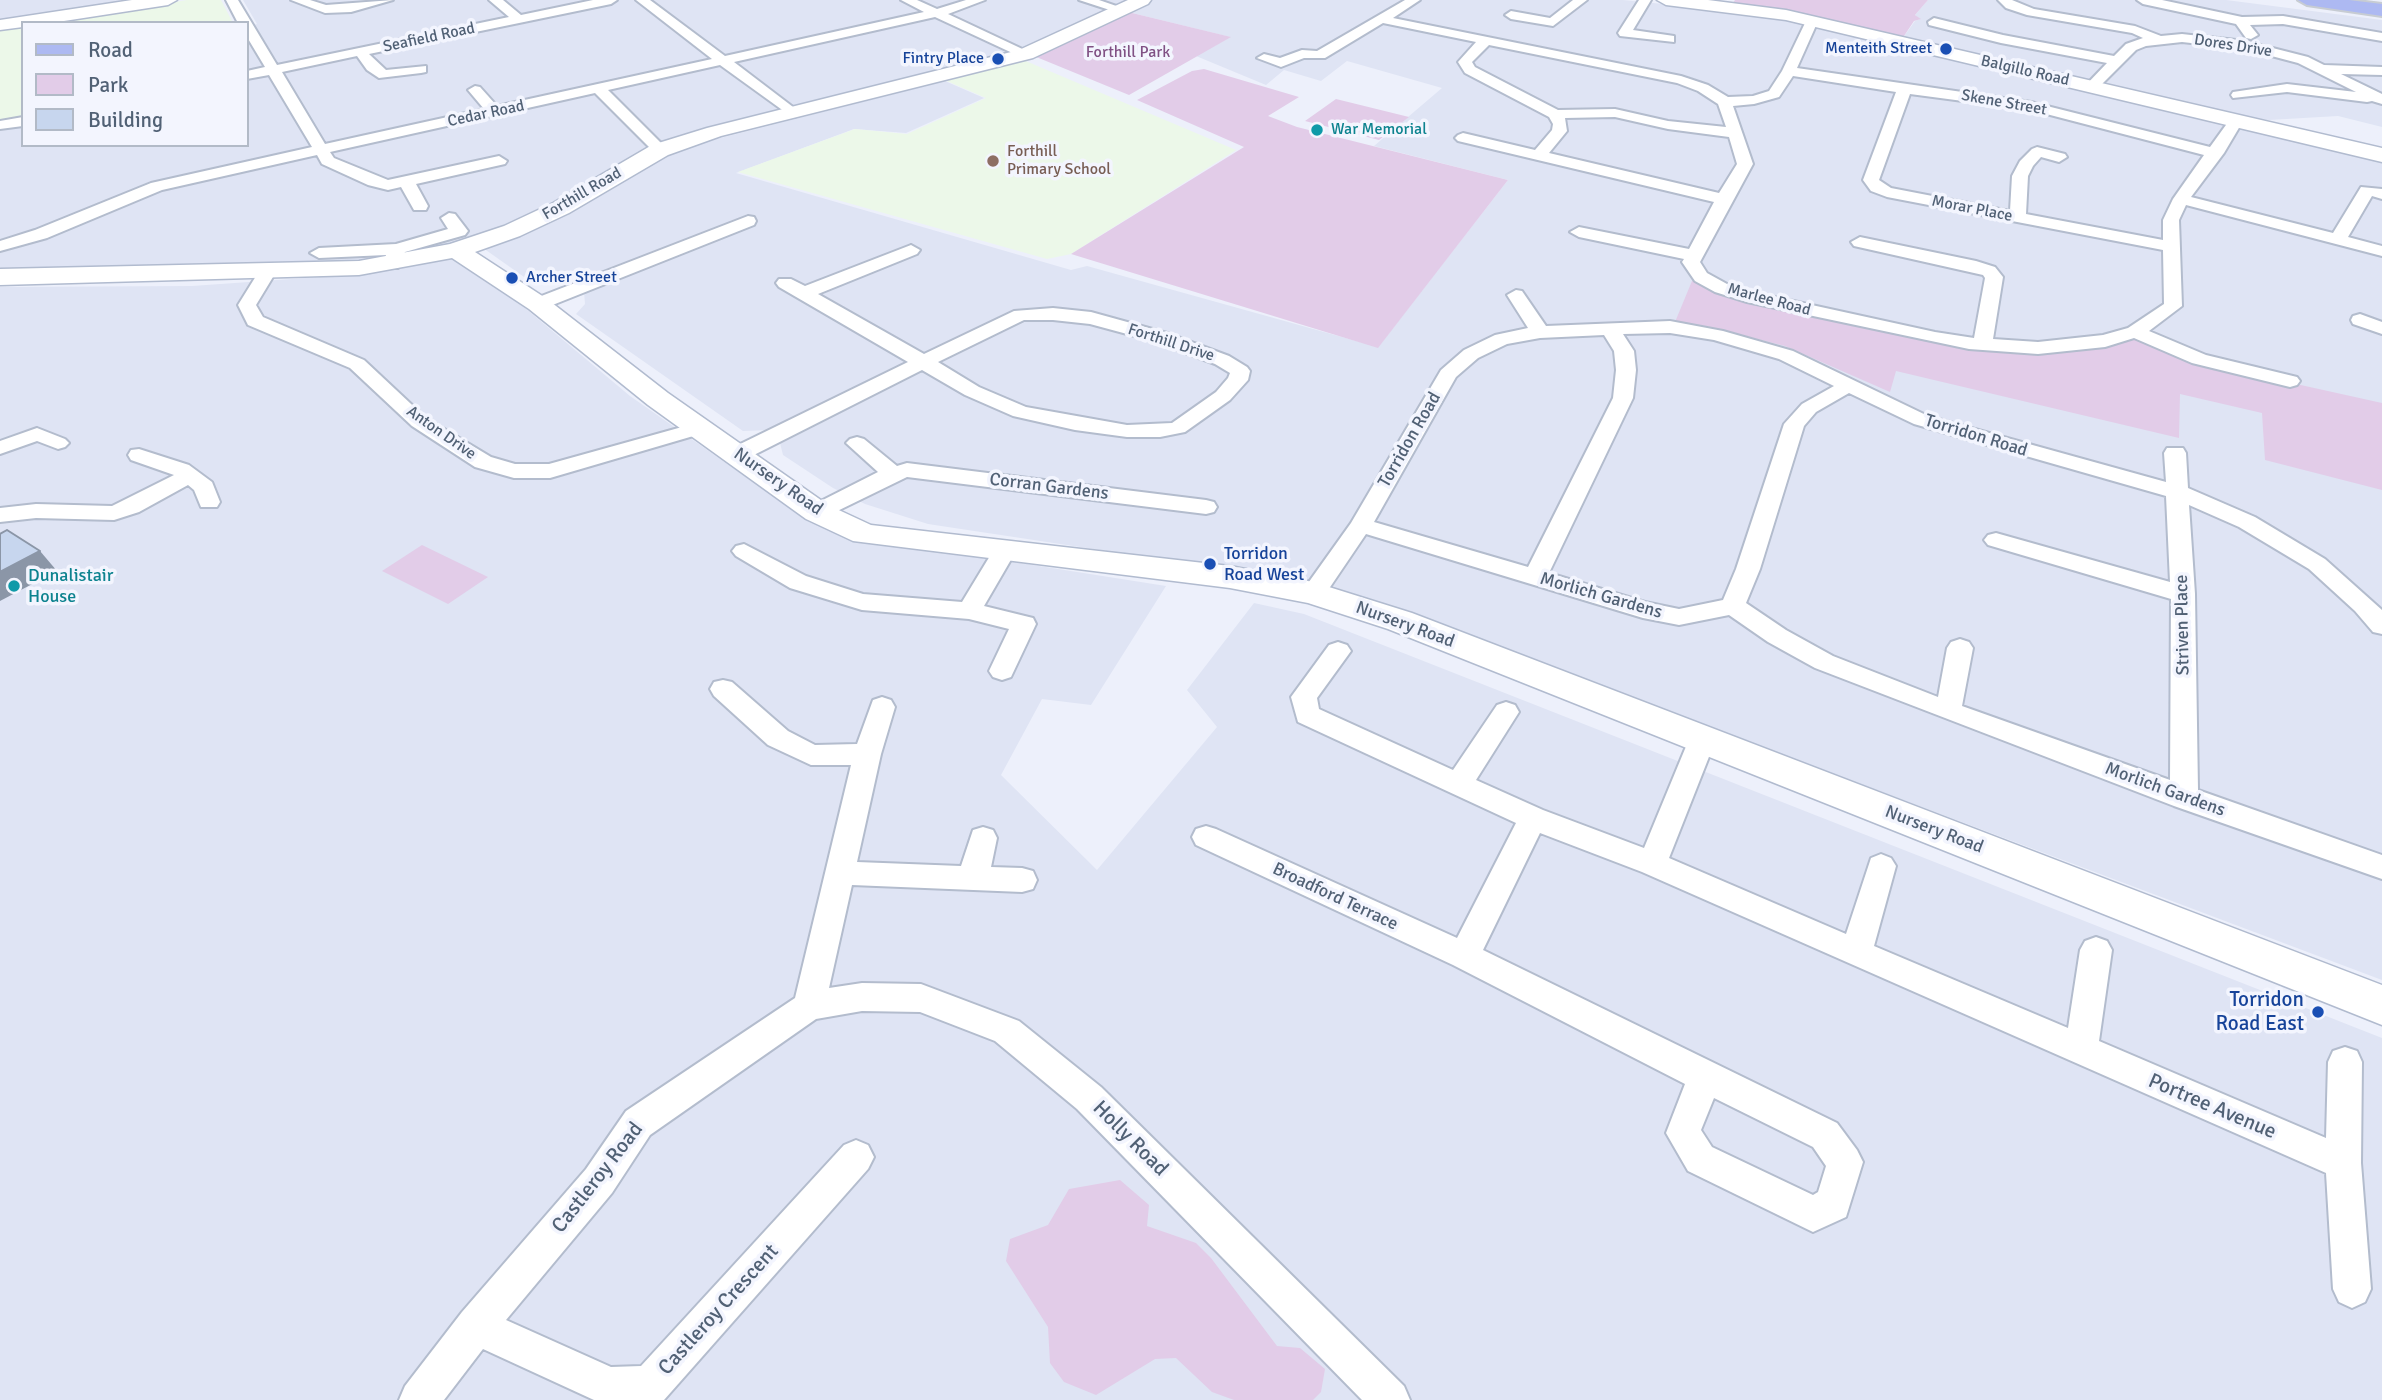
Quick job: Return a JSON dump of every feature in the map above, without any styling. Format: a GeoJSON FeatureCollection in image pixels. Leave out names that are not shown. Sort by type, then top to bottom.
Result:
{"type":"FeatureCollection","features":[{"type":"Feature","properties":{"kind":"main road"},"geometry":{"type":"LineString","coordinates":[[2306,0],[2382,7]]}},
{"type":"Feature","properties":{"kind":"main road"},"geometry":{"type":"LineString","coordinates":[[2346,0],[2382,7]]}},
{"type":"Feature","properties":{"kind":"street"},"geometry":{"type":"LineString","coordinates":[[0,24],[167,0]]}},
{"type":"Feature","properties":{"kind":"street"},"geometry":{"type":"LineString","coordinates":[[232,0],[244,21]]}},
{"type":"Feature","properties":{"kind":"street"},"geometry":{"type":"LineString","coordinates":[[297,0],[325,9],[351,8],[387,0]]}},
{"type":"Feature","properties":{"kind":"street"},"geometry":{"type":"LineString","coordinates":[[495,0],[519,19]]}},
{"type":"Feature","properties":{"kind":"street","name":"Seafield Road"},"geometry":{"type":"LineString","coordinates":[[248,75],[611,0]]}},
{"type":"Feature","properties":{"kind":"street"},"geometry":{"type":"LineString","coordinates":[[642,0],[792,113]]}},
{"type":"Feature","properties":{"kind":"street"},"geometry":{"type":"LineString","coordinates":[[907,0],[1026,54]]}},
{"type":"Feature","properties":{"kind":"street","name":"Cedar Road"},"geometry":{"type":"LineString","coordinates":[[0,246],[41,234],[156,186],[938,13],[979,0]]}},
{"type":"Feature","properties":{"kind":"street"},"geometry":{"type":"LineString","coordinates":[[1085,0],[1122,10]]}},
{"type":"Feature","properties":{"kind":"street","name":"Forthill Road"},"geometry":{"type":"LineString","coordinates":[[0,278],[267,272],[395,257],[453,234],[512,231],[561,208],[660,150],[714,132],[1026,54],[1142,0]]}},
{"type":"Feature","properties":{"kind":"street"},"geometry":{"type":"LineString","coordinates":[[1264,58],[1281,62],[1302,54],[1320,55],[1414,0]]}},
{"type":"Feature","properties":{"kind":"street"},"geometry":{"type":"LineString","coordinates":[[1511,15],[1553,22],[1581,0]]}},
{"type":"Feature","properties":{"kind":"street"},"geometry":{"type":"LineString","coordinates":[[1645,0],[1625,33],[1669,39]]}},
{"type":"Feature","properties":{"kind":"street","name":"Balgillo Road"},"geometry":{"type":"LineString","coordinates":[[1666,0],[1722,3],[1812,21],[2382,155]]}},
{"type":"Feature","properties":{"kind":"street"},"geometry":{"type":"LineString","coordinates":[[2004,0],[2010,5],[2032,12],[2135,30],[2159,40]]}},
{"type":"Feature","properties":{"kind":"street"},"geometry":{"type":"LineString","coordinates":[[2143,0],[2213,12],[2241,21],[2283,20],[2382,37]]}},
{"type":"Feature","properties":{"kind":"street"},"geometry":{"type":"LineString","coordinates":[[1380,19],[1681,80],[1703,88],[1725,102],[1745,164],[1695,256],[1579,232]]}},
{"type":"Feature","properties":{"kind":"street"},"geometry":{"type":"LineString","coordinates":[[1725,102],[1754,100],[1774,94],[1789,71],[1812,21]]}},
{"type":"Feature","properties":{"kind":"street"},"geometry":{"type":"LineString","coordinates":[[2241,21],[2251,32],[2245,45]]}},
{"type":"Feature","properties":{"kind":"street"},"geometry":{"type":"LineString","coordinates":[[1934,22],[2001,39],[2117,61]]}},
{"type":"Feature","properties":{"kind":"street"},"geometry":{"type":"LineString","coordinates":[[248,28],[328,161],[374,182],[388,185],[499,162]]}},
{"type":"Feature","properties":{"kind":"street"},"geometry":{"type":"LineString","coordinates":[[1486,40],[1465,62],[1469,70],[1555,114],[1615,113],[1668,125],[1737,133]]}},
{"type":"Feature","properties":{"kind":"street","name":"Dores Drive"},"geometry":{"type":"LineString","coordinates":[[2091,87],[2131,47],[2159,40],[2208,40],[2278,52],[2325,69],[2379,99]]}},
{"type":"Feature","properties":{"kind":"street"},"geometry":{"type":"LineString","coordinates":[[361,52],[372,67],[384,75],[421,69]]}},
{"type":"Feature","properties":{"kind":"street"},"geometry":{"type":"LineString","coordinates":[[2325,69],[2382,71]]}},
{"type":"Feature","properties":{"kind":"street","name":"Skene Street"},"geometry":{"type":"LineString","coordinates":[[1789,71],[1905,90],[2031,106],[2216,153]]}},
{"type":"Feature","properties":{"kind":"street"},"geometry":{"type":"LineString","coordinates":[[2238,94],[2287,88],[2379,99]]}},
{"type":"Feature","properties":{"kind":"street"},"geometry":{"type":"LineString","coordinates":[[599,89],[660,150]]}},
{"type":"Feature","properties":{"kind":"street"},"geometry":{"type":"LineString","coordinates":[[475,90],[494,112]]}},
{"type":"Feature","properties":{"kind":"street","name":"Morar Place"},"geometry":{"type":"LineString","coordinates":[[1905,90],[1871,180],[1877,188],[2172,247]]}},
{"type":"Feature","properties":{"kind":"street"},"geometry":{"type":"LineString","coordinates":[[1540,155],[1559,131],[1560,124],[1555,114]]}},
{"type":"Feature","properties":{"kind":"street"},"geometry":{"type":"LineString","coordinates":[[0,125],[19,121]]}},
{"type":"Feature","properties":{"kind":"street","name":"Marlee Road"},"geometry":{"type":"LineString","coordinates":[[1695,256],[1693,267],[1701,277],[1721,288],[1753,298],[1935,338],[2038,348],[2105,341],[2135,331],[2173,306],[2171,220],[2181,199],[2236,121]]}},
{"type":"Feature","properties":{"kind":"street"},"geometry":{"type":"LineString","coordinates":[[1463,138],[1724,199]]}},
{"type":"Feature","properties":{"kind":"street"},"geometry":{"type":"LineString","coordinates":[[2018,218],[2020,176],[2026,164],[2037,152],[2059,157]]}},
{"type":"Feature","properties":{"kind":"street"},"geometry":{"type":"LineString","coordinates":[[407,183],[420,206]]}},
{"type":"Feature","properties":{"kind":"street"},"geometry":{"type":"LineString","coordinates":[[2338,240],[2367,190],[2382,194]]}},
{"type":"Feature","properties":{"kind":"street"},"geometry":{"type":"LineString","coordinates":[[2181,199],[2382,251]]}},
{"type":"Feature","properties":{"kind":"street"},"geometry":{"type":"LineString","coordinates":[[538,304],[748,221]]}},
{"type":"Feature","properties":{"kind":"street","name":"Nursery Road"},"geometry":{"type":"LineString","coordinates":[[453,234],[658,399],[817,512],[864,534],[1230,577],[1313,593],[1399,621],[2382,1005]]}},
{"type":"Feature","properties":{"kind":"street"},"geometry":{"type":"LineString","coordinates":[[1860,242],[1989,271],[1994,277],[1983,344]]}},
{"type":"Feature","properties":{"kind":"street"},"geometry":{"type":"LineString","coordinates":[[804,293],[911,250]]}},
{"type":"Feature","properties":{"kind":"street"},"geometry":{"type":"LineString","coordinates":[[319,253],[395,257]]}},
{"type":"Feature","properties":{"kind":"street","name":"Anton Drive"},"geometry":{"type":"LineString","coordinates":[[267,272],[247,305],[255,321],[357,364],[419,422],[483,462],[514,471],[550,471],[700,428]]}},
{"type":"Feature","properties":{"kind":"street","name":"Forthill Drive"},"geometry":{"type":"LineString","coordinates":[[738,454],[923,362],[1021,315],[1053,314],[1091,318],[1160,337],[1222,360],[1240,371],[1238,380],[1223,396],[1178,428],[1127,431],[1075,424],[1020,412],[972,391],[923,362],[804,293],[785,283]]}},
{"type":"Feature","properties":{"kind":"street"},"geometry":{"type":"LineString","coordinates":[[1516,295],[1540,332]]}},
{"type":"Feature","properties":{"kind":"street"},"geometry":{"type":"LineString","coordinates":[[2360,320],[2382,328]]}},
{"type":"Feature","properties":{"kind":"street","name":"Torridon Road"},"geometry":{"type":"LineString","coordinates":[[1313,593],[1361,525],[1448,374],[1471,354],[1502,339],[1540,332],[1670,327],[1716,335],[1786,355],[1921,420],[2178,492],[2247,522],[2317,564],[2364,604],[2382,626]]}},
{"type":"Feature","properties":{"kind":"street"},"geometry":{"type":"LineString","coordinates":[[1535,577],[1623,398],[1626,370],[1624,351],[1610,329]]}},
{"type":"Feature","properties":{"kind":"street"},"geometry":{"type":"LineString","coordinates":[[2135,331],[2199,359],[2290,381]]}},
{"type":"Feature","properties":{"kind":"street"},"geometry":{"type":"LineString","coordinates":[[1733,606],[1748,569],[1794,424],[1809,408],[1849,385]]}},
{"type":"Feature","properties":{"kind":"street"},"geometry":{"type":"LineString","coordinates":[[0,448],[37,435],[58,443]]}},
{"type":"Feature","properties":{"kind":"street"},"geometry":{"type":"LineString","coordinates":[[857,443],[893,472]]}},
{"type":"Feature","properties":{"kind":"street","name":"Striven Place"},"geometry":{"type":"LineString","coordinates":[[2175,453],[2183,594],[2184,797]]}},
{"type":"Feature","properties":{"kind":"street"},"geometry":{"type":"LineString","coordinates":[[139,455],[181,470],[204,487],[209,502]]}},
{"type":"Feature","properties":{"kind":"street","name":"Corran Gardens"},"geometry":{"type":"LineString","coordinates":[[817,512],[893,472],[907,470],[1206,507]]}},
{"type":"Feature","properties":{"kind":"street"},"geometry":{"type":"LineString","coordinates":[[0,515],[36,512],[114,513],[131,507],[189,476]]}},
{"type":"Feature","properties":{"kind":"street","name":"Morlich Gardens"},"geometry":{"type":"LineString","coordinates":[[1361,525],[1643,610],[1679,617],[1733,606],[1777,636],[1824,662],[1948,711],[2382,867]]}},
{"type":"Feature","properties":{"kind":"street"},"geometry":{"type":"LineString","coordinates":[[1996,540],[2183,594]]}},
{"type":"Feature","properties":{"kind":"street"},"geometry":{"type":"LineString","coordinates":[[744,551],[798,582],[862,602],[970,611],[1024,624],[1002,671]]}},
{"type":"Feature","properties":{"kind":"street"},"geometry":{"type":"LineString","coordinates":[[970,611],[1004,551]]}},
{"type":"Feature","properties":{"kind":"street"},"geometry":{"type":"LineString","coordinates":[[1948,711],[1960,648]]}},
{"type":"Feature","properties":{"kind":"street","name":"Portree Avenue"},"geometry":{"type":"LineString","coordinates":[[1338,651],[1304,697],[1307,715],[1533,818],[1652,864],[2343,1163]]}},
{"type":"Feature","properties":{"kind":"street"},"geometry":{"type":"LineString","coordinates":[[723,689],[778,738],[811,755],[867,754]]}},
{"type":"Feature","properties":{"kind":"street"},"geometry":{"type":"LineString","coordinates":[[809,1006],[867,754],[882,708]]}},
{"type":"Feature","properties":{"kind":"street"},"geometry":{"type":"LineString","coordinates":[[1459,782],[1506,712]]}},
{"type":"Feature","properties":{"kind":"street"},"geometry":{"type":"LineString","coordinates":[[1652,864],[1702,739]]}},
{"type":"Feature","properties":{"kind":"street"},"geometry":{"type":"LineString","coordinates":[[1464,956],[1533,818]]}},
{"type":"Feature","properties":{"kind":"street","name":"Broadford Terrace"},"geometry":{"type":"LineString","coordinates":[[1206,837],[1464,956],[1825,1135],[1845,1162],[1833,1204],[1813,1214],[1700,1159],[1683,1133],[1704,1077]]}},
{"type":"Feature","properties":{"kind":"street"},"geometry":{"type":"LineString","coordinates":[[974,878],[983,838]]}},
{"type":"Feature","properties":{"kind":"street"},"geometry":{"type":"LineString","coordinates":[[1856,953],[1881,866]]}},
{"type":"Feature","properties":{"kind":"street"},"geometry":{"type":"LineString","coordinates":[[841,873],[1022,880]]}},
{"type":"Feature","properties":{"kind":"street"},"geometry":{"type":"LineString","coordinates":[[2081,1050],[2096,950]]}},
{"type":"Feature","properties":{"kind":"street","name":"Holly Road"},"geometry":{"type":"LineString","coordinates":[[809,1006],[862,997],[920,998],[1007,1031],[1089,1098],[1390,1400]]}},
{"type":"Feature","properties":{"kind":"street","name":"Castleroy Road"},"geometry":{"type":"LineString","coordinates":[[419,1400],[477,1326],[599,1181],[638,1123],[809,1006]]}},
{"type":"Feature","properties":{"kind":"street"},"geometry":{"type":"LineString","coordinates":[[2345,1062],[2343,1163],[2352,1289]]}},
{"type":"Feature","properties":{"kind":"street","name":"Castleroy Crescent"},"geometry":{"type":"LineString","coordinates":[[477,1326],[610,1387],[650,1386],[856,1157]]}},
{"type":"Feature","properties":{"kind":"shaded area"},"geometry":{"type":"Polygon","coordinates":[[[0,0],[147,0],[0,22],[0,0]]]}},
{"type":"Feature","properties":{"kind":"shaded area"},"geometry":{"type":"Polygon","coordinates":[[[187,0],[221,0],[232,21],[57,21],[187,0]]]}},
{"type":"Feature","properties":{"kind":"shaded area"},"geometry":{"type":"Polygon","coordinates":[[[243,0],[1137,0],[1028,51],[657,143],[522,222],[450,245],[374,264],[0,269],[0,128],[21,124],[21,147],[248,147],[248,27],[257,24],[243,0]]]}},
{"type":"Feature","properties":{"kind":"shaded area"},"geometry":{"type":"Polygon","coordinates":[[[1151,0],[1623,0],[1764,14],[2382,160],[2382,980],[1366,598],[1285,578],[928,524],[865,504],[833,488],[783,455],[780,443],[770,430],[743,431],[576,314],[585,304],[584,292],[560,282],[534,284],[483,248],[542,226],[664,155],[689,146],[945,81],[984,98],[906,133],[854,129],[736,173],[1071,270],[1087,266],[1378,347],[1508,180],[1374,146],[1442,88],[1347,61],[1321,81],[1284,70],[1266,85],[1196,56],[1230,37],[1128,12],[1151,0]]]}},
{"type":"Feature","properties":{"kind":"shaded area"},"geometry":{"type":"Polygon","coordinates":[[[1928,0],[2226,0],[2382,20],[2382,127],[2338,116],[2269,120],[2248,118],[1902,39],[1915,21],[1920,19],[1915,15],[1928,0]]]}},
{"type":"Feature","properties":{"kind":"shaded area"},"geometry":{"type":"Polygon","coordinates":[[[21,26],[21,119],[0,122],[0,29],[21,26]]]}},
{"type":"Feature","properties":{"kind":"shaded area","name":"Forthill Primary School"},"geometry":{"type":"Polygon","coordinates":[[[1021,59],[1236,150],[1071,254],[1047,259],[738,172],[855,129],[907,134],[986,98],[942,79],[1021,59]]]}},
{"type":"Feature","properties":{"kind":"shaded area"},"geometry":{"type":"Polygon","coordinates":[[[450,254],[525,308],[630,396],[796,512],[849,536],[1166,586],[1091,705],[1042,699],[1001,775],[1097,870],[1217,727],[1187,690],[1254,603],[1304,614],[2382,1038],[2382,1400],[0,1400],[0,287],[192,286],[363,274],[450,254]]]}},
{"type":"Feature","properties":{"kind":"green space"},"geometry":{"type":"Polygon","coordinates":[[[1735,0],[1928,0],[1915,15],[1921,19],[1914,21],[1902,39],[1732,4],[1735,0]]]}},
{"type":"Feature","properties":{"kind":"green space","name":"Forthill Park"},"geometry":{"type":"Polygon","coordinates":[[[1128,12],[1231,37],[1129,95],[1029,54],[1128,12]]]}},
{"type":"Feature","properties":{"kind":"green space"},"geometry":{"type":"Polygon","coordinates":[[[1204,69],[1299,97],[1268,116],[1297,127],[1508,180],[1378,348],[1071,254],[1244,147],[1137,100],[1192,71],[1204,69]]]}},
{"type":"Feature","properties":{"kind":"green space"},"geometry":{"type":"Polygon","coordinates":[[[1336,99],[1409,117],[1379,140],[1305,121],[1336,99]]]}},
{"type":"Feature","properties":{"kind":"green space"},"geometry":{"type":"Polygon","coordinates":[[[1702,278],[1709,282],[2007,349],[2136,335],[2242,372],[2382,403],[2382,490],[2265,460],[2262,413],[2180,394],[2179,438],[1896,371],[1890,392],[1785,346],[1706,326],[1675,322],[1692,281],[1702,278]]]}},
{"type":"Feature","properties":{"kind":"green space"},"geometry":{"type":"Polygon","coordinates":[[[422,545],[488,577],[448,604],[382,571],[422,545]]]}},
{"type":"Feature","properties":{"kind":"green space"},"geometry":{"type":"Polygon","coordinates":[[[1120,1180],[1149,1205],[1147,1226],[1196,1243],[1211,1258],[1277,1346],[1300,1348],[1325,1369],[1321,1392],[1313,1400],[1234,1400],[1212,1392],[1176,1358],[1155,1359],[1096,1395],[1064,1382],[1050,1363],[1048,1327],[1006,1261],[1010,1239],[1048,1225],[1069,1189],[1120,1180]]]}},
{"type":"Feature","properties":{"kind":"building"},"geometry":{"type":"Polygon","coordinates":[[[7,530],[40,551],[0,572],[0,534],[7,530]]]}},
{"type":"Feature","properties":{"kind":"place","name":"Menteith Street"},"geometry":{"type":"Point","coordinates":[1946,49]}},
{"type":"Feature","properties":{"kind":"place","name":"Fintry Place"},"geometry":{"type":"Point","coordinates":[998,59]}},
{"type":"Feature","properties":{"kind":"place","name":"War Memorial"},"geometry":{"type":"Point","coordinates":[1317,130]}},
{"type":"Feature","properties":{"kind":"place","name":"Forthill Primary School"},"geometry":{"type":"Point","coordinates":[993,161]}},
{"type":"Feature","properties":{"kind":"place","name":"Archer Street"},"geometry":{"type":"Point","coordinates":[512,278]}},
{"type":"Feature","properties":{"kind":"place","name":"Torridon Road West"},"geometry":{"type":"Point","coordinates":[1210,564]}},
{"type":"Feature","properties":{"kind":"place","name":"Dunalistair House"},"geometry":{"type":"Point","coordinates":[14,586]}},
{"type":"Feature","properties":{"kind":"place","name":"Torridon Road East"},"geometry":{"type":"Point","coordinates":[2318,1012]}}]}
